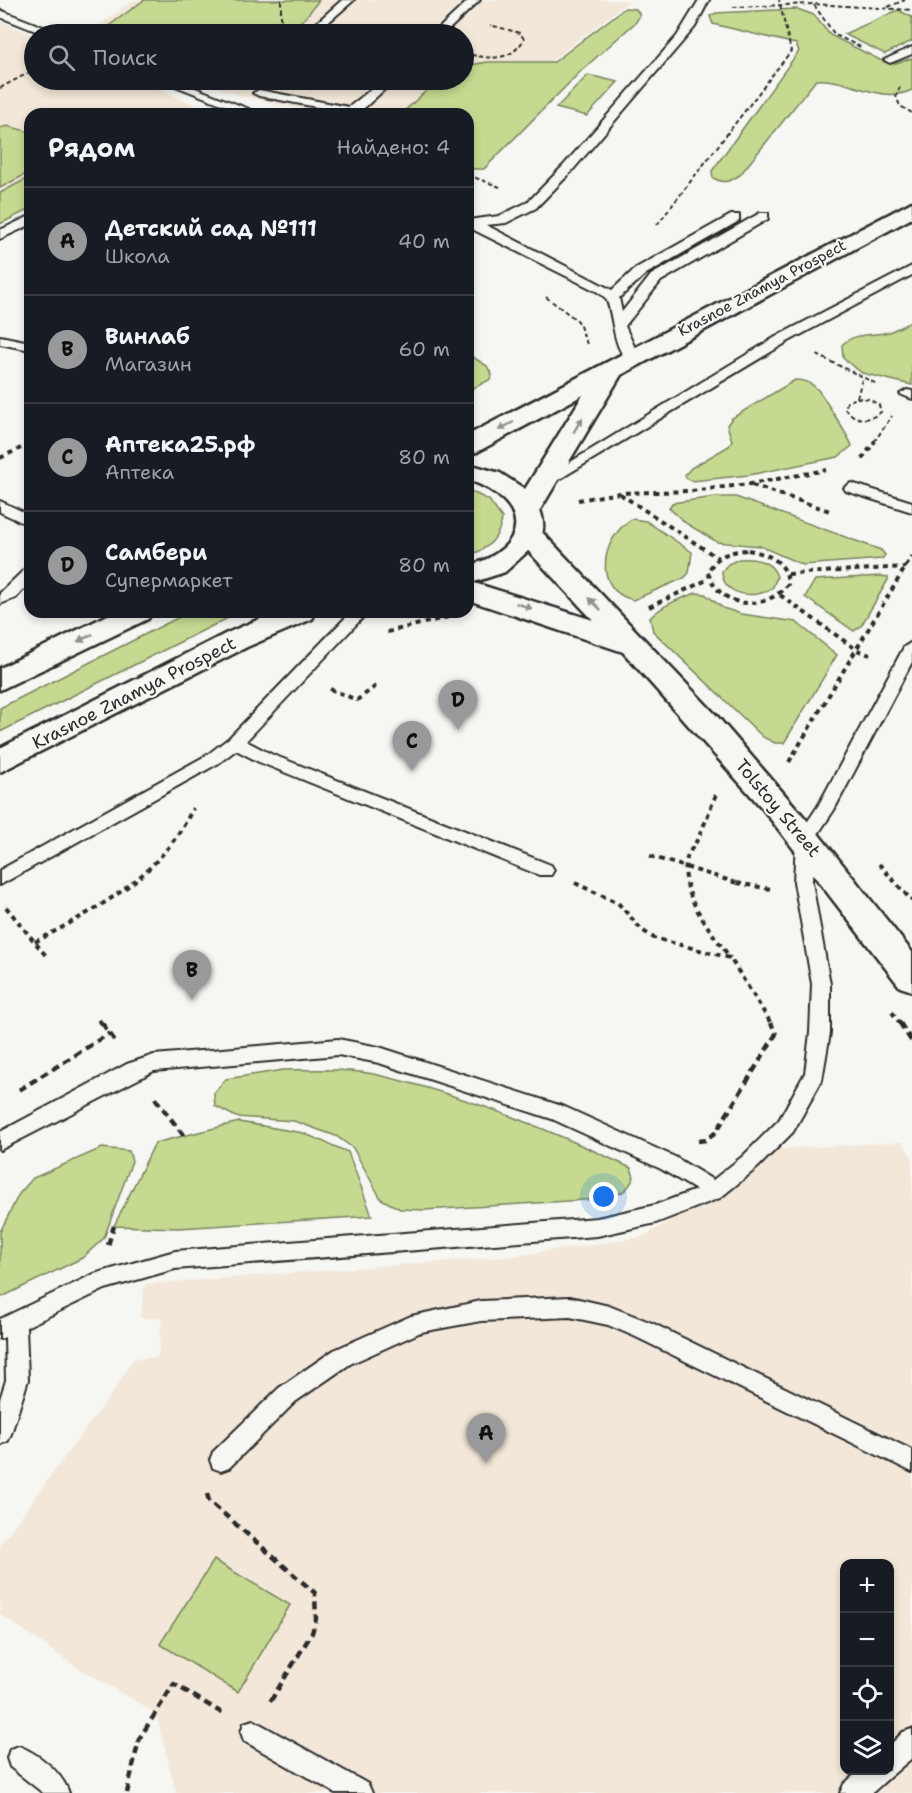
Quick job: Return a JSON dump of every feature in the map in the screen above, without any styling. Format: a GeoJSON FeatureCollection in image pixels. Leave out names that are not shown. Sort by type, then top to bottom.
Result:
{"type":"FeatureCollection","features":[{"type":"Feature","properties":{"kind":"main road","name":"Krasnoe Znamya Prospect"},"geometry":{"type":"LineString","coordinates":[[474,443],[912,209]]}},
{"type":"Feature","properties":{"kind":"main road"},"geometry":{"type":"LineString","coordinates":[[474,573],[495,566],[516,551],[543,483],[622,362]]}},
{"type":"Feature","properties":{"kind":"main road","name":"Tolstoy Street"},"geometry":{"type":"LineString","coordinates":[[474,474],[504,484],[518,495],[528,523],[805,838],[912,977]]}},
{"type":"Feature","properties":{"kind":"main road"},"geometry":{"type":"LineString","coordinates":[[474,592],[562,619],[635,646]]}},
{"type":"Feature","properties":{"kind":"main road"},"geometry":{"type":"LineString","coordinates":[[0,680],[126,618]]}},
{"type":"Feature","properties":{"kind":"main road","name":"Krasnoe Znamya Prospect"},"geometry":{"type":"LineString","coordinates":[[0,761],[237,640],[288,618]]}},
{"type":"Feature","properties":{"kind":"lane"},"geometry":{"type":"LineString","coordinates":[[321,24],[349,0]]}},
{"type":"Feature","properties":{"kind":"lane"},"geometry":{"type":"LineString","coordinates":[[449,24],[475,0]]}},
{"type":"Feature","properties":{"kind":"lane"},"geometry":{"type":"LineString","coordinates":[[474,223],[502,220],[532,205],[567,169],[681,38],[691,26],[704,0]]}},
{"type":"Feature","properties":{"kind":"lane"},"geometry":{"type":"LineString","coordinates":[[0,13],[27,24]]}},
{"type":"Feature","properties":{"kind":"lane"},"geometry":{"type":"LineString","coordinates":[[890,60],[912,50]]}},
{"type":"Feature","properties":{"kind":"lane"},"geometry":{"type":"LineString","coordinates":[[189,90],[231,108]]}},
{"type":"Feature","properties":{"kind":"lane"},"geometry":{"type":"LineString","coordinates":[[257,90],[259,93],[336,108]]}},
{"type":"Feature","properties":{"kind":"lane"},"geometry":{"type":"LineString","coordinates":[[357,108],[378,90]]}},
{"type":"Feature","properties":{"kind":"lane"},"geometry":{"type":"LineString","coordinates":[[244,108],[259,93]]}},
{"type":"Feature","properties":{"kind":"lane"},"geometry":{"type":"LineString","coordinates":[[618,326],[656,278],[764,216]]}},
{"type":"Feature","properties":{"kind":"lane"},"geometry":{"type":"LineString","coordinates":[[612,297],[641,271],[735,218]]}},
{"type":"Feature","properties":{"kind":"lane"},"geometry":{"type":"LineString","coordinates":[[0,235],[24,223]]}},
{"type":"Feature","properties":{"kind":"lane"},"geometry":{"type":"LineString","coordinates":[[474,226],[503,237],[599,287],[612,297],[622,362]]}},
{"type":"Feature","properties":{"kind":"lane"},"geometry":{"type":"LineString","coordinates":[[543,483],[784,338],[912,270]]}},
{"type":"Feature","properties":{"kind":"lane"},"geometry":{"type":"LineString","coordinates":[[0,340],[24,345]]}},
{"type":"Feature","properties":{"kind":"lane"},"geometry":{"type":"LineString","coordinates":[[851,488],[912,507]]}},
{"type":"Feature","properties":{"kind":"lane"},"geometry":{"type":"LineString","coordinates":[[0,506],[24,518]]}},
{"type":"Feature","properties":{"kind":"lane"},"geometry":{"type":"LineString","coordinates":[[0,599],[10,594],[24,579]]}},
{"type":"Feature","properties":{"kind":"lane"},"geometry":{"type":"LineString","coordinates":[[0,878],[213,759],[234,742],[354,618]]}},
{"type":"Feature","properties":{"kind":"lane"},"geometry":{"type":"LineString","coordinates":[[0,1434],[17,1380],[7,1325],[101,1281],[176,1260],[597,1227],[656,1214],[713,1192],[750,1162],[786,1126],[815,1074],[820,1033],[821,984],[803,882],[805,838],[825,810],[912,647]]}},
{"type":"Feature","properties":{"kind":"lane"},"geometry":{"type":"LineString","coordinates":[[234,742],[265,758],[545,870]]}},
{"type":"Feature","properties":{"kind":"lane"},"geometry":{"type":"LineString","coordinates":[[0,1142],[134,1070],[154,1064],[271,1051],[338,1047],[379,1055],[558,1113],[668,1163],[696,1178],[713,1192]]}},
{"type":"Feature","properties":{"kind":"lane"},"geometry":{"type":"LineString","coordinates":[[221,1460],[287,1395],[342,1357],[419,1323],[481,1311],[570,1307],[609,1316],[644,1330],[912,1461]]}},
{"type":"Feature","properties":{"kind":"lane"},"geometry":{"type":"LineString","coordinates":[[0,1398],[17,1380]]}},
{"type":"Feature","properties":{"kind":"lane"},"geometry":{"type":"LineString","coordinates":[[253,1732],[359,1793]]}},
{"type":"Feature","properties":{"kind":"lane"},"geometry":{"type":"LineString","coordinates":[[894,1757],[912,1741]]}},
{"type":"Feature","properties":{"kind":"lane"},"geometry":{"type":"LineString","coordinates":[[19,1758],[54,1786],[56,1793]]}},
{"type":"Feature","properties":{"kind":"lane"},"geometry":{"type":"LineString","coordinates":[[853,1793],[873,1775]]}},
{"type":"Feature","properties":{"kind":"path"},"geometry":{"type":"LineString","coordinates":[[281,0],[281,24]]}},
{"type":"Feature","properties":{"kind":"path"},"geometry":{"type":"LineString","coordinates":[[780,2],[786,0]]}},
{"type":"Feature","properties":{"kind":"path"},"geometry":{"type":"LineString","coordinates":[[887,8],[905,0]]}},
{"type":"Feature","properties":{"kind":"path"},"geometry":{"type":"LineString","coordinates":[[780,2],[912,10]]}},
{"type":"Feature","properties":{"kind":"path"},"geometry":{"type":"LineString","coordinates":[[655,228],[791,51],[780,2]]}},
{"type":"Feature","properties":{"kind":"path"},"geometry":{"type":"LineString","coordinates":[[813,4],[835,35],[890,60]]}},
{"type":"Feature","properties":{"kind":"path"},"geometry":{"type":"LineString","coordinates":[[456,18],[520,33],[524,39],[522,45],[511,55],[488,59],[474,56]]}},
{"type":"Feature","properties":{"kind":"path"},"geometry":{"type":"LineString","coordinates":[[0,88],[24,75]]}},
{"type":"Feature","properties":{"kind":"path"},"geometry":{"type":"LineString","coordinates":[[904,79],[896,96],[900,106],[912,113]]}},
{"type":"Feature","properties":{"kind":"path"},"geometry":{"type":"LineString","coordinates":[[542,294],[578,321],[589,349]]}},
{"type":"Feature","properties":{"kind":"path"},"geometry":{"type":"LineString","coordinates":[[750,484],[831,512],[837,509],[859,473],[859,464],[910,394],[862,379],[813,353]]}},
{"type":"Feature","properties":{"kind":"path"},"geometry":{"type":"LineString","coordinates":[[857,398],[862,379]]}},
{"type":"Feature","properties":{"kind":"path"},"geometry":{"type":"LineString","coordinates":[[857,398],[869,399],[879,405],[881,412],[874,418],[863,420],[851,416],[845,409],[847,402],[857,398]]}},
{"type":"Feature","properties":{"kind":"path"},"geometry":{"type":"LineString","coordinates":[[0,458],[21,448]]}},
{"type":"Feature","properties":{"kind":"path"},"geometry":{"type":"LineString","coordinates":[[573,507],[575,501],[620,493],[691,491],[750,484],[859,464]]}},
{"type":"Feature","properties":{"kind":"path"},"geometry":{"type":"LineString","coordinates":[[620,493],[718,558]]}},
{"type":"Feature","properties":{"kind":"path"},"geometry":{"type":"LineString","coordinates":[[733,551],[758,552],[779,562],[788,574],[788,584],[780,595],[759,603],[738,602],[720,594],[709,579],[709,569],[718,558],[733,551]]}},
{"type":"Feature","properties":{"kind":"path"},"geometry":{"type":"LineString","coordinates":[[787,765],[912,556]]}},
{"type":"Feature","properties":{"kind":"path"},"geometry":{"type":"LineString","coordinates":[[788,574],[906,567]]}},
{"type":"Feature","properties":{"kind":"path"},"geometry":{"type":"LineString","coordinates":[[648,607],[709,579]]}},
{"type":"Feature","properties":{"kind":"path"},"geometry":{"type":"LineString","coordinates":[[780,595],[857,650],[902,666]]}},
{"type":"Feature","properties":{"kind":"path"},"geometry":{"type":"LineString","coordinates":[[386,632],[439,618]]}},
{"type":"Feature","properties":{"kind":"path"},"geometry":{"type":"LineString","coordinates":[[321,686],[357,700],[376,686]]}},
{"type":"Feature","properties":{"kind":"path"},"geometry":{"type":"LineString","coordinates":[[694,1141],[707,1140],[716,1132],[776,1034],[696,903],[687,884],[685,872],[687,857],[718,791]]}},
{"type":"Feature","properties":{"kind":"path"},"geometry":{"type":"LineString","coordinates":[[35,942],[117,897],[135,883],[185,828],[195,804]]}},
{"type":"Feature","properties":{"kind":"path"},"geometry":{"type":"LineString","coordinates":[[650,856],[736,883]]}},
{"type":"Feature","properties":{"kind":"path"},"geometry":{"type":"LineString","coordinates":[[574,882],[618,903],[642,930],[654,938],[729,958]]}},
{"type":"Feature","properties":{"kind":"path"},"geometry":{"type":"LineString","coordinates":[[0,899],[47,957]]}},
{"type":"Feature","properties":{"kind":"path"},"geometry":{"type":"LineString","coordinates":[[886,1003],[912,1042]]}},
{"type":"Feature","properties":{"kind":"path"},"geometry":{"type":"LineString","coordinates":[[10,1095],[110,1033]]}},
{"type":"Feature","properties":{"kind":"path"},"geometry":{"type":"LineString","coordinates":[[134,1070],[184,1136]]}},
{"type":"Feature","properties":{"kind":"path"},"geometry":{"type":"LineString","coordinates":[[127,1793],[139,1739],[174,1684],[253,1732],[312,1632],[316,1619],[315,1593],[210,1501]]}},
{"type":"Feature","properties":{"kind":"shaded area"},"geometry":{"type":"Polygon","coordinates":[[[134,0],[622,0],[628,2],[474,120],[474,108],[296,108],[225,90],[474,90],[474,24],[101,24],[134,0]]]}},
{"type":"Feature","properties":{"kind":"shaded area"},"geometry":{"type":"Polygon","coordinates":[[[0,21],[24,31],[24,90],[161,90],[195,105],[189,108],[24,108],[24,193],[0,206],[0,21]]]}},
{"type":"Feature","properties":{"kind":"shaded area"},"geometry":{"type":"Polygon","coordinates":[[[902,1142],[912,1157],[912,1793],[176,1793],[156,1713],[69,1662],[0,1614],[0,1545],[120,1382],[133,1359],[158,1357],[162,1318],[140,1318],[145,1284],[506,1257],[643,1237],[706,1199],[747,1151],[902,1142]]]}},
{"type":"Feature","properties":{"kind":"green space"},"geometry":{"type":"Polygon","coordinates":[[[144,0],[319,0],[298,24],[111,24],[144,0]]]}},
{"type":"Feature","properties":{"kind":"green space"},"geometry":{"type":"Polygon","coordinates":[[[625,8],[636,9],[640,15],[636,22],[582,70],[484,169],[474,169],[474,108],[408,108],[427,90],[474,90],[474,64],[488,62],[554,62],[625,8]]]}},
{"type":"Feature","properties":{"kind":"green space"},"geometry":{"type":"Polygon","coordinates":[[[797,9],[814,15],[830,35],[880,60],[893,64],[912,58],[912,90],[900,94],[876,93],[840,82],[816,80],[740,175],[727,181],[713,178],[712,171],[799,51],[796,44],[713,24],[710,16],[716,13],[797,9]]]}},
{"type":"Feature","properties":{"kind":"green space"},"geometry":{"type":"Polygon","coordinates":[[[898,10],[912,17],[912,41],[885,54],[844,34],[898,10]]]}},
{"type":"Feature","properties":{"kind":"green space"},"geometry":{"type":"Polygon","coordinates":[[[588,75],[618,82],[587,116],[556,108],[588,75]]]}},
{"type":"Feature","properties":{"kind":"green space"},"geometry":{"type":"Polygon","coordinates":[[[7,126],[24,130],[24,175],[0,188],[0,128],[7,126]]]}},
{"type":"Feature","properties":{"kind":"green space"},"geometry":{"type":"Polygon","coordinates":[[[24,180],[24,212],[0,224],[0,193],[24,180]]]}},
{"type":"Feature","properties":{"kind":"green space"},"geometry":{"type":"Polygon","coordinates":[[[912,321],[912,385],[862,373],[843,358],[842,345],[852,338],[889,332],[912,321]]]}},
{"type":"Feature","properties":{"kind":"green space"},"geometry":{"type":"Polygon","coordinates":[[[474,358],[487,366],[492,375],[491,379],[474,388],[474,358]]]}},
{"type":"Feature","properties":{"kind":"green space"},"geometry":{"type":"Polygon","coordinates":[[[795,380],[807,382],[817,389],[852,446],[838,457],[749,475],[692,481],[686,478],[685,475],[691,468],[729,446],[732,441],[727,425],[732,418],[795,380]]]}},
{"type":"Feature","properties":{"kind":"green space"},"geometry":{"type":"Polygon","coordinates":[[[474,493],[489,500],[502,518],[495,537],[474,553],[474,493]]]}},
{"type":"Feature","properties":{"kind":"green space"},"geometry":{"type":"Polygon","coordinates":[[[715,497],[736,497],[881,550],[885,555],[882,559],[803,565],[760,546],[717,542],[687,524],[669,508],[672,503],[715,497]]]}},
{"type":"Feature","properties":{"kind":"green space"},"geometry":{"type":"Polygon","coordinates":[[[632,519],[646,521],[692,552],[689,573],[684,578],[633,600],[620,594],[611,585],[606,574],[608,550],[622,527],[632,519]]]}},
{"type":"Feature","properties":{"kind":"green space"},"geometry":{"type":"Polygon","coordinates":[[[739,559],[762,561],[771,567],[777,577],[773,587],[750,595],[734,591],[724,580],[722,571],[728,564],[739,559]]]}},
{"type":"Feature","properties":{"kind":"green space"},"geometry":{"type":"Polygon","coordinates":[[[888,577],[888,580],[861,626],[854,631],[805,597],[815,580],[888,577]]]}},
{"type":"Feature","properties":{"kind":"green space"},"geometry":{"type":"Polygon","coordinates":[[[696,593],[705,594],[723,608],[741,614],[796,622],[837,655],[784,743],[775,743],[763,737],[653,631],[650,618],[655,613],[671,603],[696,593]]]}},
{"type":"Feature","properties":{"kind":"green space"},"geometry":{"type":"Polygon","coordinates":[[[177,618],[228,618],[0,732],[0,708],[177,618]]]}},
{"type":"Feature","properties":{"kind":"green space"},"geometry":{"type":"Polygon","coordinates":[[[283,1070],[355,1071],[443,1093],[570,1140],[631,1168],[634,1177],[624,1191],[599,1199],[424,1210],[400,1209],[381,1199],[353,1148],[336,1136],[294,1121],[236,1117],[215,1106],[214,1093],[226,1079],[283,1070]]]}},
{"type":"Feature","properties":{"kind":"green space"},"geometry":{"type":"Polygon","coordinates":[[[239,1122],[303,1133],[348,1152],[372,1216],[179,1228],[114,1226],[155,1143],[239,1122]]]}},
{"type":"Feature","properties":{"kind":"green space"},"geometry":{"type":"Polygon","coordinates":[[[102,1148],[129,1151],[132,1161],[104,1238],[82,1258],[0,1298],[0,1232],[19,1194],[33,1178],[102,1148]]]}},
{"type":"Feature","properties":{"kind":"green space"},"geometry":{"type":"Polygon","coordinates":[[[214,1560],[290,1605],[238,1692],[160,1644],[214,1560]]]}},
{"type":"Feature","properties":{"kind":"place","name":"Самбери"},"geometry":{"type":"Point","coordinates":[458,730]}},
{"type":"Feature","properties":{"kind":"place","name":"Аптека25.рф"},"geometry":{"type":"Point","coordinates":[412,771]}},
{"type":"Feature","properties":{"kind":"place","name":"Винлаб"},"geometry":{"type":"Point","coordinates":[192,1000]}},
{"type":"Feature","properties":{"kind":"place","name":"Детский сад №111"},"geometry":{"type":"Point","coordinates":[486,1463]}}]}
